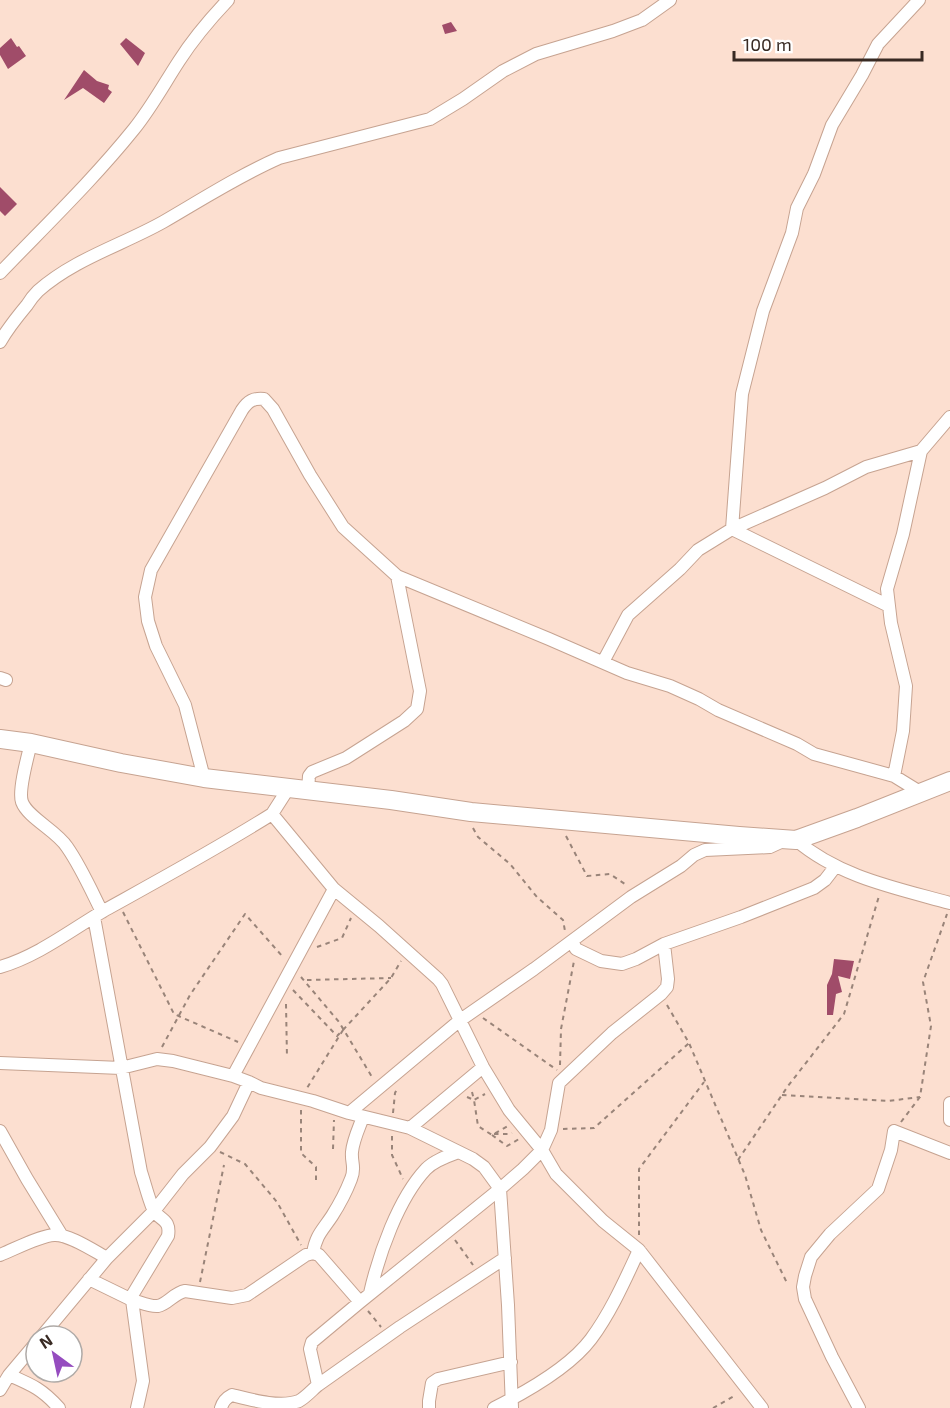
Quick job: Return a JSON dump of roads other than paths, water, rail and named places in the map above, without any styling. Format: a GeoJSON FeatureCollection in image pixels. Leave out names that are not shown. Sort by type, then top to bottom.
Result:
{"type":"FeatureCollection","features":[{"type":"Feature","properties":{"kind":"street"},"geometry":{"type":"LineString","coordinates":[[0,273],[101,168],[134,129],[152,106],[181,59],[211,18],[228,0]]}},
{"type":"Feature","properties":{"kind":"street"},"geometry":{"type":"LineString","coordinates":[[0,342],[7,329],[38,291],[68,270],[161,223],[260,166],[279,158],[430,119],[503,71],[536,54],[642,20],[670,0]]}},
{"type":"Feature","properties":{"kind":"street"},"geometry":{"type":"LineString","coordinates":[[732,529],[742,394],[763,311],[792,233],[797,208],[832,125],[878,44],[919,0]]}},
{"type":"Feature","properties":{"kind":"street"},"geometry":{"type":"LineString","coordinates":[[204,778],[185,705],[148,621],[145,597],[151,570],[197,486],[247,402],[254,398],[264,399],[273,409],[310,475],[343,526],[397,576],[627,673],[670,686],[814,754],[894,776],[920,792]]}},
{"type":"Feature","properties":{"kind":"street"},"geometry":{"type":"LineString","coordinates":[[894,776],[903,732],[906,686],[892,632],[887,589],[903,534],[921,451],[950,417]]}},
{"type":"Feature","properties":{"kind":"street"},"geometry":{"type":"LineString","coordinates":[[603,662],[628,615],[698,550],[732,529],[866,467],[921,451]]}},
{"type":"Feature","properties":{"kind":"street"},"geometry":{"type":"LineString","coordinates":[[732,529],[889,606]]}},
{"type":"Feature","properties":{"kind":"street"},"geometry":{"type":"LineString","coordinates":[[308,790],[309,776],[312,772],[346,758],[404,721],[417,709],[420,691],[397,576]]}},
{"type":"Feature","properties":{"kind":"street"},"geometry":{"type":"LineString","coordinates":[[0,739],[31,743],[204,778],[288,789],[466,811],[694,833],[791,839],[836,867],[882,885],[950,905]]}},
{"type":"Feature","properties":{"kind":"street"},"geometry":{"type":"LineString","coordinates":[[31,743],[21,801],[30,813],[67,846],[98,915],[141,1172],[154,1211],[167,1222],[169,1229],[168,1236],[131,1300],[143,1381],[137,1408]]}},
{"type":"Feature","properties":{"kind":"street"},"geometry":{"type":"LineString","coordinates":[[349,1113],[459,1021],[694,855],[705,850],[770,847],[857,819],[950,781]]}},
{"type":"Feature","properties":{"kind":"street"},"geometry":{"type":"LineString","coordinates":[[0,967],[32,953],[272,814],[288,789]]}},
{"type":"Feature","properties":{"kind":"street"},"geometry":{"type":"LineString","coordinates":[[272,814],[334,889],[438,979],[483,1067],[517,1125],[542,1150],[556,1174],[603,1221],[639,1250],[762,1408]]}},
{"type":"Feature","properties":{"kind":"street"},"geometry":{"type":"LineString","coordinates":[[572,943],[601,961],[622,964],[664,944],[814,888],[825,880],[836,867]]}},
{"type":"Feature","properties":{"kind":"street"},"geometry":{"type":"LineString","coordinates":[[233,1076],[334,889]]}},
{"type":"Feature","properties":{"kind":"street"},"geometry":{"type":"LineString","coordinates":[[318,1385],[310,1349],[312,1342],[523,1169],[542,1150],[551,1130],[560,1083],[612,1033],[667,987],[664,944]]}},
{"type":"Feature","properties":{"kind":"street"},"geometry":{"type":"LineString","coordinates":[[0,1063],[122,1068],[157,1059],[173,1061],[233,1076],[261,1088],[349,1113],[410,1128],[484,1167],[500,1188],[512,1403]]}},
{"type":"Feature","properties":{"kind":"street"},"geometry":{"type":"LineString","coordinates":[[410,1128],[483,1067]]}},
{"type":"Feature","properties":{"kind":"street"},"geometry":{"type":"LineString","coordinates":[[52,1324],[107,1258],[154,1211],[183,1174],[210,1147],[233,1116],[249,1082]]}},
{"type":"Feature","properties":{"kind":"street"},"geometry":{"type":"LineString","coordinates":[[950,1103],[950,1120]]}},
{"type":"Feature","properties":{"kind":"street"},"geometry":{"type":"LineString","coordinates":[[89,1279],[131,1300],[154,1306],[185,1291],[232,1298],[247,1295],[309,1254],[319,1233],[338,1206],[351,1181],[355,1170],[352,1154],[363,1116]]}},
{"type":"Feature","properties":{"kind":"street"},"geometry":{"type":"LineString","coordinates":[[0,1131],[62,1236]]}},
{"type":"Feature","properties":{"kind":"street"},"geometry":{"type":"LineString","coordinates":[[859,1408],[805,1299],[803,1287],[805,1276],[812,1257],[830,1234],[878,1190],[891,1150],[894,1131],[950,1153]]}},
{"type":"Feature","properties":{"kind":"street"},"geometry":{"type":"LineString","coordinates":[[370,1293],[379,1261],[407,1193],[427,1168],[440,1159],[459,1152]]}},
{"type":"Feature","properties":{"kind":"street"},"geometry":{"type":"LineString","coordinates":[[0,1255],[54,1235],[62,1236],[107,1258]]}},
{"type":"Feature","properties":{"kind":"street"},"geometry":{"type":"LineString","coordinates":[[494,1408],[512,1403],[570,1361],[590,1340],[621,1289],[639,1250]]}},
{"type":"Feature","properties":{"kind":"street"},"geometry":{"type":"LineString","coordinates":[[309,1254],[319,1256],[360,1302]]}},
{"type":"Feature","properties":{"kind":"street"},"geometry":{"type":"LineString","coordinates":[[221,1408],[223,1402],[232,1395],[276,1406],[297,1405],[318,1385],[505,1258]]}},
{"type":"Feature","properties":{"kind":"street"},"geometry":{"type":"LineString","coordinates":[[0,1390],[24,1357]]}},
{"type":"Feature","properties":{"kind":"street"},"geometry":{"type":"LineString","coordinates":[[429,1408],[432,1383],[438,1379],[511,1362]]}},
{"type":"Feature","properties":{"kind":"street"},"geometry":{"type":"LineString","coordinates":[[9,1375],[36,1386],[59,1408]]}}]}
